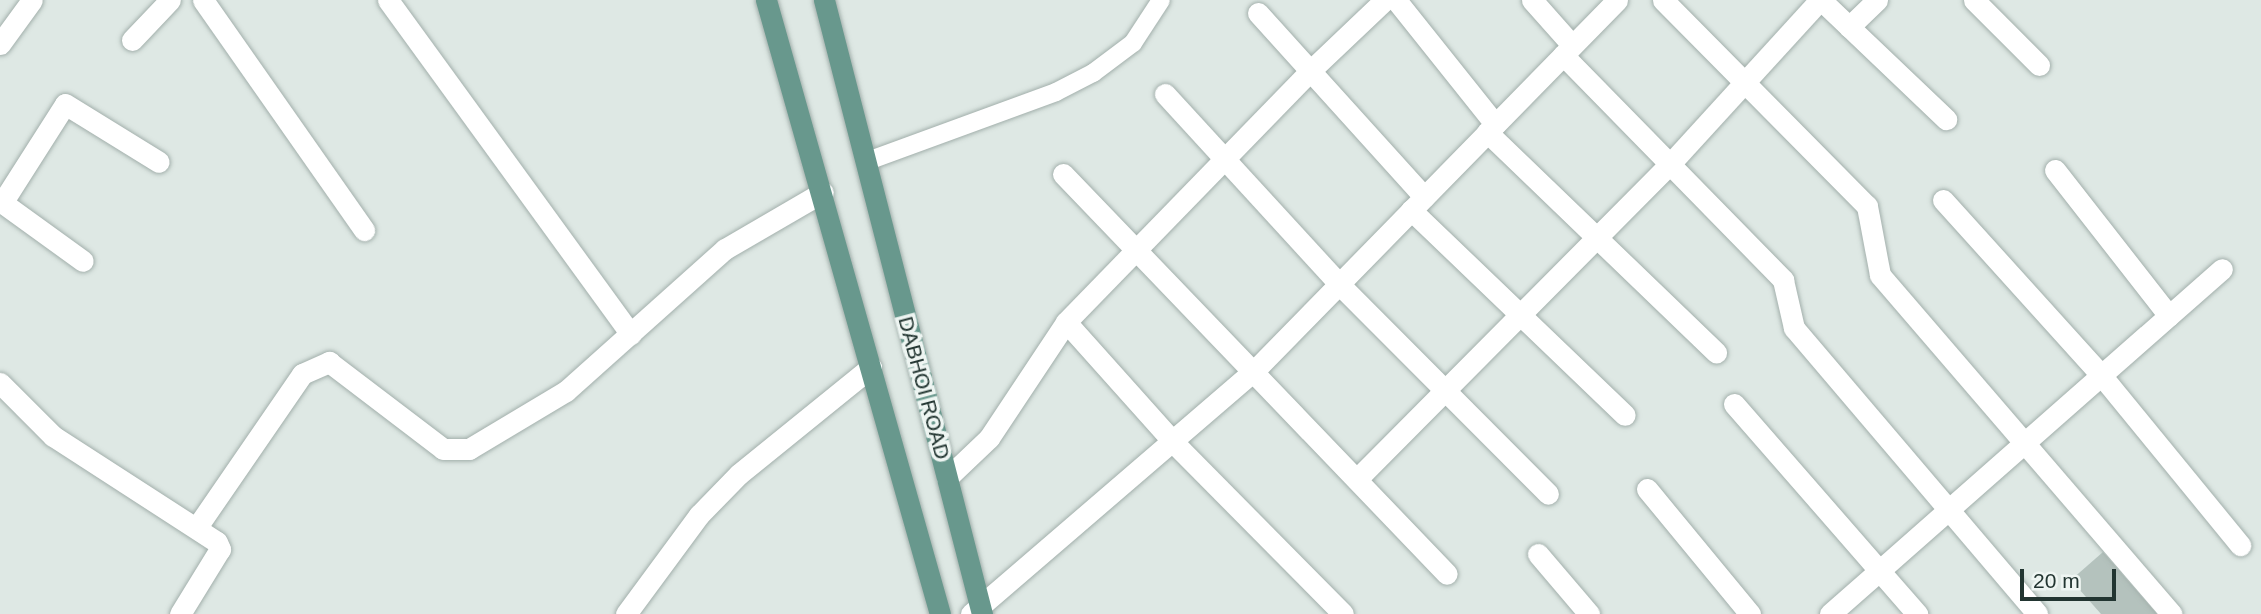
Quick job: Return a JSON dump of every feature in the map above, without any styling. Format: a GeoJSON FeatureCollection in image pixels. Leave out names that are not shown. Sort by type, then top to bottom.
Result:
{"type":"FeatureCollection","features":[{"type":"Feature","properties":{"kind":"main road"},"geometry":{"type":"LineString","coordinates":[[766,0],[823,192],[940,614]]}},
{"type":"Feature","properties":{"kind":"main road","name":"DABHOI ROAD"},"geometry":{"type":"LineString","coordinates":[[824,0],[947,478],[978,612]]}},
{"type":"Feature","properties":{"kind":"street"},"geometry":{"type":"LineString","coordinates":[[0,44],[32,0]]}},
{"type":"Feature","properties":{"kind":"street"},"geometry":{"type":"LineString","coordinates":[[132,40],[170,0]]}},
{"type":"Feature","properties":{"kind":"street"},"geometry":{"type":"LineString","coordinates":[[203,0],[364,230]]}},
{"type":"Feature","properties":{"kind":"street"},"geometry":{"type":"LineString","coordinates":[[388,0],[631,334]]}},
{"type":"Feature","properties":{"kind":"street"},"geometry":{"type":"LineString","coordinates":[[947,478],[989,438],[1066,322],[1309,72],[1385,0]]}},
{"type":"Feature","properties":{"kind":"street"},"geometry":{"type":"LineString","coordinates":[[1396,0],[1491,128],[1598,238],[1716,352]]}},
{"type":"Feature","properties":{"kind":"street"},"geometry":{"type":"LineString","coordinates":[[1532,0],[1568,50],[1670,164],[1783,279],[1794,328],[1951,508],[2037,614]]}},
{"type":"Feature","properties":{"kind":"street"},"geometry":{"type":"LineString","coordinates":[[978,612],[1254,371],[1617,0]]}},
{"type":"Feature","properties":{"kind":"street"},"geometry":{"type":"LineString","coordinates":[[1663,0],[1867,206],[1881,275],[2172,614]]}},
{"type":"Feature","properties":{"kind":"street"},"geometry":{"type":"LineString","coordinates":[[1357,479],[1670,164],[1821,0],[1946,119]]}},
{"type":"Feature","properties":{"kind":"street"},"geometry":{"type":"LineString","coordinates":[[1849,27],[1877,0]]}},
{"type":"Feature","properties":{"kind":"street"},"geometry":{"type":"LineString","coordinates":[[1975,0],[2039,65]]}},
{"type":"Feature","properties":{"kind":"street"},"geometry":{"type":"LineString","coordinates":[[1258,13],[1417,203],[1519,313],[1625,415]]}},
{"type":"Feature","properties":{"kind":"street"},"geometry":{"type":"LineString","coordinates":[[1165,94],[1223,161],[1339,284],[1548,494]]}},
{"type":"Feature","properties":{"kind":"street"},"geometry":{"type":"LineString","coordinates":[[83,261],[1,202],[65,104],[159,162]]}},
{"type":"Feature","properties":{"kind":"street"},"geometry":{"type":"LineString","coordinates":[[2055,170],[2169,316]]}},
{"type":"Feature","properties":{"kind":"street"},"geometry":{"type":"LineString","coordinates":[[1063,174],[1447,574]]}},
{"type":"Feature","properties":{"kind":"street"},"geometry":{"type":"LineString","coordinates":[[197,527],[287,391],[302,374],[329,362],[443,449],[456,452],[469,449],[566,391],[725,249],[823,192]]}},
{"type":"Feature","properties":{"kind":"street"},"geometry":{"type":"LineString","coordinates":[[1943,200],[2101,375],[2240,545]]}},
{"type":"Feature","properties":{"kind":"street"},"geometry":{"type":"LineString","coordinates":[[1830,614],[2222,269]]}},
{"type":"Feature","properties":{"kind":"street"},"geometry":{"type":"LineString","coordinates":[[1066,322],[1174,443],[1343,614]]}},
{"type":"Feature","properties":{"kind":"street"},"geometry":{"type":"LineString","coordinates":[[626,614],[699,515],[739,474],[871,367]]}},
{"type":"Feature","properties":{"kind":"street"},"geometry":{"type":"LineString","coordinates":[[0,383],[53,436],[197,527],[220,549],[180,614]]}},
{"type":"Feature","properties":{"kind":"street"},"geometry":{"type":"LineString","coordinates":[[1734,404],[1881,569],[1917,614]]}},
{"type":"Feature","properties":{"kind":"street"},"geometry":{"type":"LineString","coordinates":[[1647,489],[1749,614]]}},
{"type":"Feature","properties":{"kind":"street"},"geometry":{"type":"LineString","coordinates":[[1538,554],[1589,614]]}},
{"type":"Feature","properties":{"kind":"lane"},"geometry":{"type":"LineString","coordinates":[[865,162],[1056,92],[1093,73],[1133,43],[1161,0]]}},
{"type":"Feature","properties":{"kind":"building"},"geometry":{"type":"Polygon","coordinates":[[[2103,552],[2157,614],[2101,614],[2071,580],[2103,552]]]}}]}
